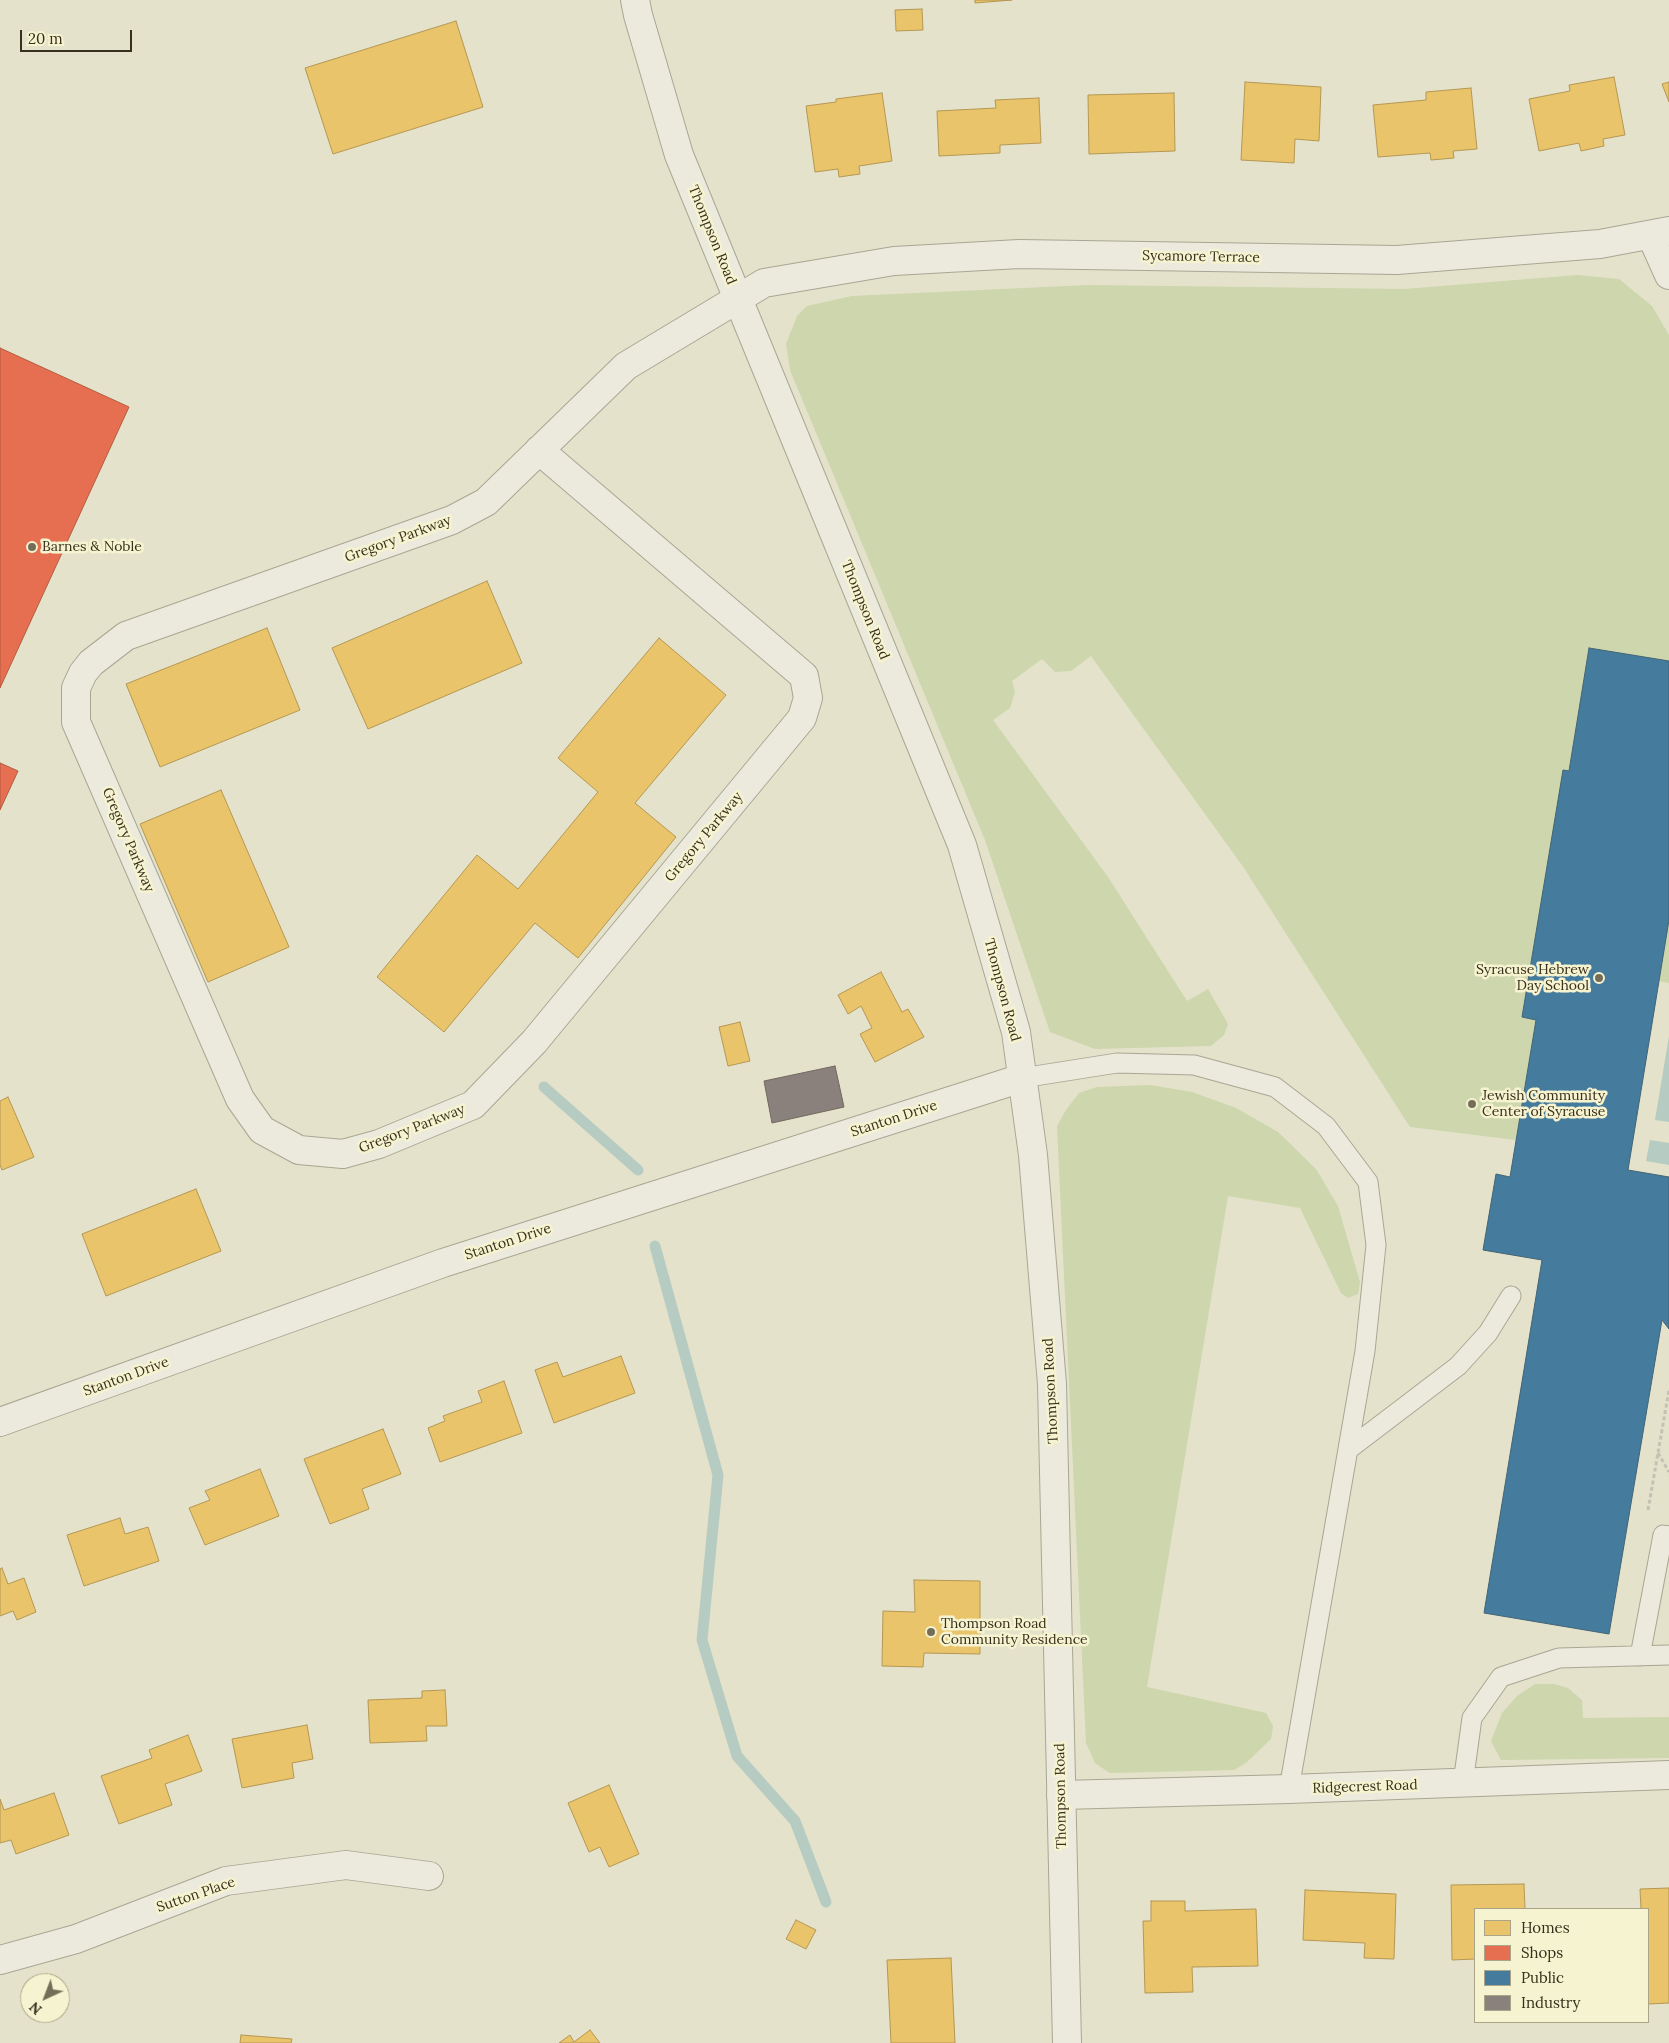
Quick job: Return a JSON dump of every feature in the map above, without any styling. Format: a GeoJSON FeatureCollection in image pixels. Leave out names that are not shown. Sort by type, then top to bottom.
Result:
{"type":"FeatureCollection","features":[{"type":"Feature","properties":{"kind":"street","name":"Thompson Road"},"geometry":{"type":"LineString","coordinates":[[636,0],[638,15],[680,155],[962,845],[1016,1032],[1033,1155],[1052,1384],[1067,2043]]}},
{"type":"Feature","properties":{"kind":"street","name":"Sycamore Terrace"},"geometry":{"type":"LineString","coordinates":[[737,298],[764,283],[894,260],[1019,254],[1397,260],[1600,244],[1660,233]]}},
{"type":"Feature","properties":{"kind":"street"},"geometry":{"type":"LineString","coordinates":[[1660,233],[1669,275]]}},
{"type":"Feature","properties":{"kind":"street","name":"Gregory Parkway"},"geometry":{"type":"LineString","coordinates":[[540,450],[804,676],[808,698],[802,718],[534,1042],[473,1105],[379,1144],[343,1154],[299,1150],[262,1130],[240,1098],[76,722],[76,688],[91,663],[126,636],[452,520],[486,502],[626,366],[737,298]]}},
{"type":"Feature","properties":{"kind":"street","name":"Stanton Drive"},"geometry":{"type":"LineString","coordinates":[[0,1422],[443,1263],[1022,1078]]}},
{"type":"Feature","properties":{"kind":"street","name":"Ridgecrest Road"},"geometry":{"type":"LineString","coordinates":[[1061,1795],[1290,1789],[1669,1775]]}},
{"type":"Feature","properties":{"kind":"street","name":"Sutton Place"},"geometry":{"type":"LineString","coordinates":[[0,1960],[76,1939],[226,1882],[346,1865],[429,1876]]}},
{"type":"Feature","properties":{"kind":"lane"},"geometry":{"type":"LineString","coordinates":[[1022,1078],[1117,1063],[1194,1065],[1276,1087],[1326,1126],[1368,1182],[1376,1245],[1365,1351],[1290,1789]]}},
{"type":"Feature","properties":{"kind":"lane"},"geometry":{"type":"LineString","coordinates":[[1349,1449],[1458,1366],[1488,1333],[1511,1296]]}},
{"type":"Feature","properties":{"kind":"lane"},"geometry":{"type":"LineString","coordinates":[[1640,1656],[1663,1535],[1669,1536]]}},
{"type":"Feature","properties":{"kind":"lane"},"geometry":{"type":"LineString","coordinates":[[1463,1783],[1472,1718],[1501,1677],[1559,1658],[1669,1655]]}},
{"type":"Feature","properties":{"kind":"path"},"geometry":{"type":"LineString","coordinates":[[1648,1511],[1669,1390]]}},
{"type":"Feature","properties":{"kind":"path"},"geometry":{"type":"LineString","coordinates":[[1658,1453],[1669,1472]]}},
{"type":"Feature","properties":{"kind":"green space"},"geometry":{"type":"Polygon","coordinates":[[[1578,275],[1619,279],[1652,306],[1669,335],[1669,661],[1589,648],[1569,771],[1563,771],[1522,1017],[1536,1020],[1516,1140],[1410,1127],[1244,868],[1091,656],[1071,671],[1055,672],[1042,659],[1012,681],[1015,692],[1010,708],[993,720],[1108,877],[1187,1001],[1208,989],[1228,1024],[1224,1035],[1211,1046],[1095,1049],[1050,1032],[985,840],[790,370],[786,344],[797,316],[807,306],[852,296],[1088,285],[1404,289],[1578,275]]]}},
{"type":"Feature","properties":{"kind":"green space"},"geometry":{"type":"Polygon","coordinates":[[[1669,920],[1669,983],[1659,981],[1669,920]]]}},
{"type":"Feature","properties":{"kind":"green space"},"geometry":{"type":"Polygon","coordinates":[[[1150,1085],[1192,1092],[1236,1108],[1278,1132],[1316,1169],[1338,1206],[1360,1282],[1358,1294],[1348,1298],[1341,1293],[1300,1208],[1228,1196],[1147,1687],[1266,1713],[1273,1726],[1271,1739],[1247,1762],[1234,1770],[1110,1773],[1095,1763],[1086,1743],[1057,1126],[1079,1093],[1097,1087],[1150,1085]]]}},
{"type":"Feature","properties":{"kind":"green space"},"geometry":{"type":"Polygon","coordinates":[[[1535,1684],[1554,1684],[1568,1688],[1582,1700],[1583,1718],[1669,1717],[1669,1758],[1501,1760],[1491,1741],[1502,1713],[1517,1696],[1535,1684]]]}},
{"type":"Feature","properties":{"kind":"shaded area"},"geometry":{"type":"Polygon","coordinates":[[[1669,1036],[1669,1122],[1655,1120],[1669,1036]]]}},
{"type":"Feature","properties":{"kind":"shaded area"},"geometry":{"type":"Polygon","coordinates":[[[1650,1140],[1669,1143],[1669,1165],[1646,1161],[1650,1140]]]}},
{"type":"Feature","properties":{"kind":"building: Homes"},"geometry":{"type":"Polygon","coordinates":[[[975,0],[1012,0],[975,3],[975,0]]]}},
{"type":"Feature","properties":{"kind":"building: Homes"},"geometry":{"type":"Polygon","coordinates":[[[922,9],[923,30],[896,31],[895,10],[922,9]]]}},
{"type":"Feature","properties":{"kind":"building: Homes"},"geometry":{"type":"Polygon","coordinates":[[[456,21],[483,107],[333,154],[305,68],[456,21]]]}},
{"type":"Feature","properties":{"kind":"building: Homes"},"geometry":{"type":"Polygon","coordinates":[[[1614,77],[1625,135],[1603,139],[1604,146],[1581,151],[1579,143],[1539,151],[1529,99],[1570,91],[1569,85],[1614,77]]]}},
{"type":"Feature","properties":{"kind":"building: Homes"},"geometry":{"type":"Polygon","coordinates":[[[1245,82],[1321,87],[1319,141],[1295,139],[1294,163],[1241,160],[1245,82]]]}},
{"type":"Feature","properties":{"kind":"building: Homes"},"geometry":{"type":"Polygon","coordinates":[[[1669,82],[1669,102],[1662,84],[1669,82]]]}},
{"type":"Feature","properties":{"kind":"building: Homes"},"geometry":{"type":"Polygon","coordinates":[[[1471,88],[1477,149],[1453,151],[1454,158],[1431,160],[1430,153],[1378,157],[1373,105],[1426,100],[1426,92],[1471,88]]]}},
{"type":"Feature","properties":{"kind":"building: Homes"},"geometry":{"type":"Polygon","coordinates":[[[882,93],[892,161],[859,166],[860,174],[839,177],[838,169],[815,172],[806,106],[836,102],[836,99],[882,93]]]}},
{"type":"Feature","properties":{"kind":"building: Homes"},"geometry":{"type":"Polygon","coordinates":[[[1174,93],[1175,151],[1089,154],[1088,95],[1174,93]]]}},
{"type":"Feature","properties":{"kind":"building: Homes"},"geometry":{"type":"Polygon","coordinates":[[[1039,98],[1041,143],[1000,145],[1000,153],[939,156],[937,111],[996,108],[995,100],[1039,98]]]}},
{"type":"Feature","properties":{"kind":"building: Homes"},"geometry":{"type":"Polygon","coordinates":[[[487,581],[522,663],[368,729],[332,648],[487,581]]]}},
{"type":"Feature","properties":{"kind":"building: Homes"},"geometry":{"type":"Polygon","coordinates":[[[267,628],[300,710],[160,767],[126,684],[267,628]]]}},
{"type":"Feature","properties":{"kind":"building: Homes"},"geometry":{"type":"Polygon","coordinates":[[[659,638],[726,695],[635,803],[676,837],[578,958],[535,923],[444,1032],[377,977],[477,855],[518,889],[598,792],[558,758],[659,638]]]}},
{"type":"Feature","properties":{"kind":"building: Homes"},"geometry":{"type":"Polygon","coordinates":[[[221,790],[289,947],[208,982],[140,824],[221,790]]]}},
{"type":"Feature","properties":{"kind":"building: Homes"},"geometry":{"type":"Polygon","coordinates":[[[881,972],[902,1012],[908,1009],[924,1037],[875,1062],[860,1034],[872,1028],[861,1006],[848,1014],[838,995],[881,972]]]}},
{"type":"Feature","properties":{"kind":"building: Homes"},"geometry":{"type":"Polygon","coordinates":[[[740,1022],[750,1061],[728,1066],[719,1027],[740,1022]]]}},
{"type":"Feature","properties":{"kind":"building: Homes"},"geometry":{"type":"Polygon","coordinates":[[[8,1097],[34,1157],[2,1170],[0,1165],[0,1101],[8,1097]]]}},
{"type":"Feature","properties":{"kind":"building: Homes"},"geometry":{"type":"Polygon","coordinates":[[[196,1189],[221,1251],[106,1296],[82,1234],[196,1189]]]}},
{"type":"Feature","properties":{"kind":"building: Homes"},"geometry":{"type":"Polygon","coordinates":[[[621,1356],[635,1393],[554,1423],[535,1370],[557,1362],[563,1377],[621,1356]]]}},
{"type":"Feature","properties":{"kind":"building: Homes"},"geometry":{"type":"Polygon","coordinates":[[[504,1381],[522,1433],[440,1462],[428,1428],[445,1421],[443,1416],[482,1402],[478,1391],[504,1381]]]}},
{"type":"Feature","properties":{"kind":"building: Homes"},"geometry":{"type":"Polygon","coordinates":[[[383,1429],[401,1474],[362,1489],[369,1509],[330,1524],[304,1459],[383,1429]]]}},
{"type":"Feature","properties":{"kind":"building: Homes"},"geometry":{"type":"Polygon","coordinates":[[[260,1469],[279,1516],[205,1545],[189,1508],[210,1500],[205,1491],[260,1469]]]}},
{"type":"Feature","properties":{"kind":"building: Homes"},"geometry":{"type":"Polygon","coordinates":[[[120,1518],[125,1534],[148,1527],[159,1561],[84,1586],[67,1535],[120,1518]]]}},
{"type":"Feature","properties":{"kind":"building: Homes"},"geometry":{"type":"Polygon","coordinates":[[[2,1568],[8,1584],[24,1578],[36,1612],[17,1620],[13,1611],[0,1616],[0,1569],[2,1568]]]}},
{"type":"Feature","properties":{"kind":"building: Homes","name":"Thompson Road Community Residence"},"geometry":{"type":"Polygon","coordinates":[[[914,1580],[980,1581],[980,1654],[924,1653],[923,1667],[882,1666],[883,1611],[915,1612],[914,1580]]]}},
{"type":"Feature","properties":{"kind":"building: Homes"},"geometry":{"type":"Polygon","coordinates":[[[445,1690],[447,1726],[426,1726],[427,1741],[370,1743],[368,1700],[422,1698],[422,1691],[445,1690]]]}},
{"type":"Feature","properties":{"kind":"building: Homes"},"geometry":{"type":"Polygon","coordinates":[[[307,1725],[313,1759],[292,1763],[294,1778],[242,1788],[232,1739],[307,1725]]]}},
{"type":"Feature","properties":{"kind":"building: Homes"},"geometry":{"type":"Polygon","coordinates":[[[188,1735],[202,1771],[165,1784],[172,1805],[119,1824],[101,1776],[152,1758],[149,1750],[188,1735]]]}},
{"type":"Feature","properties":{"kind":"building: Homes"},"geometry":{"type":"Polygon","coordinates":[[[609,1785],[639,1854],[609,1867],[600,1847],[589,1852],[568,1803],[609,1785]]]}},
{"type":"Feature","properties":{"kind":"building: Homes"},"geometry":{"type":"Polygon","coordinates":[[[54,1793],[69,1835],[16,1854],[11,1840],[0,1843],[0,1799],[4,1810],[54,1793]]]}},
{"type":"Feature","properties":{"kind":"building: Homes"},"geometry":{"type":"Polygon","coordinates":[[[1524,1884],[1525,1908],[1474,1908],[1474,1959],[1452,1960],[1451,1885],[1524,1884]]]}},
{"type":"Feature","properties":{"kind":"building: Homes"},"geometry":{"type":"Polygon","coordinates":[[[1669,1888],[1669,2003],[1649,2004],[1649,1908],[1641,1908],[1640,1889],[1669,1888]]]}},
{"type":"Feature","properties":{"kind":"building: Homes"},"geometry":{"type":"Polygon","coordinates":[[[1305,1890],[1396,1894],[1394,1959],[1364,1958],[1365,1943],[1303,1940],[1305,1890]]]}},
{"type":"Feature","properties":{"kind":"building: Homes"},"geometry":{"type":"Polygon","coordinates":[[[1151,1901],[1185,1901],[1185,1911],[1256,1909],[1258,1966],[1192,1967],[1193,1992],[1145,1993],[1143,1921],[1151,1921],[1151,1901]]]}},
{"type":"Feature","properties":{"kind":"building: Homes"},"geometry":{"type":"Polygon","coordinates":[[[796,1920],[816,1930],[806,1949],[786,1939],[796,1920]]]}},
{"type":"Feature","properties":{"kind":"building: Homes"},"geometry":{"type":"Polygon","coordinates":[[[951,1958],[955,2043],[891,2043],[887,1960],[951,1958]]]}},
{"type":"Feature","properties":{"kind":"building: Homes"},"geometry":{"type":"Polygon","coordinates":[[[590,2030],[600,2043],[559,2043],[570,2035],[574,2042],[590,2030]]]}},
{"type":"Feature","properties":{"kind":"building: Homes"},"geometry":{"type":"Polygon","coordinates":[[[241,2035],[292,2039],[291,2043],[240,2043],[241,2035]]]}},
{"type":"Feature","properties":{"kind":"building: Shops","name":"Barnes & Noble"},"geometry":{"type":"Polygon","coordinates":[[[0,348],[129,407],[0,688],[0,348]]]}},
{"type":"Feature","properties":{"kind":"building: Shops"},"geometry":{"type":"Polygon","coordinates":[[[0,763],[18,771],[0,810],[0,763]]]}},
{"type":"Feature","properties":{"kind":"building: Public"},"geometry":{"type":"Polygon","coordinates":[[[1589,648],[1669,661],[1669,920],[1628,1170],[1669,1177],[1669,1329],[1662,1320],[1609,1634],[1484,1613],[1542,1260],[1483,1250],[1496,1174],[1510,1177],[1536,1020],[1522,1017],[1563,770],[1569,771],[1589,648]]]}},
{"type":"Feature","properties":{"kind":"building: Industry"},"geometry":{"type":"Polygon","coordinates":[[[835,1066],[844,1107],[772,1123],[764,1081],[835,1066]]]}},
{"type":"Feature","properties":{"kind":"waterway"},"geometry":{"type":"LineString","coordinates":[[544,1087],[638,1170]]}},
{"type":"Feature","properties":{"kind":"waterway"},"geometry":{"type":"LineString","coordinates":[[655,1246],[718,1475],[702,1640],[737,1756],[795,1821],[826,1902]]}},
{"type":"Feature","properties":{"kind":"place","name":"Barnes & Noble"},"geometry":{"type":"Point","coordinates":[32,547]}},
{"type":"Feature","properties":{"kind":"place","name":"Syracuse Hebrew Day School"},"geometry":{"type":"Point","coordinates":[1599,978]}},
{"type":"Feature","properties":{"kind":"place","name":"Jewish Community Center of Syracuse"},"geometry":{"type":"Point","coordinates":[1472,1104]}},
{"type":"Feature","properties":{"kind":"place","name":"Thompson Road Community Residence"},"geometry":{"type":"Point","coordinates":[931,1632]}}]}
